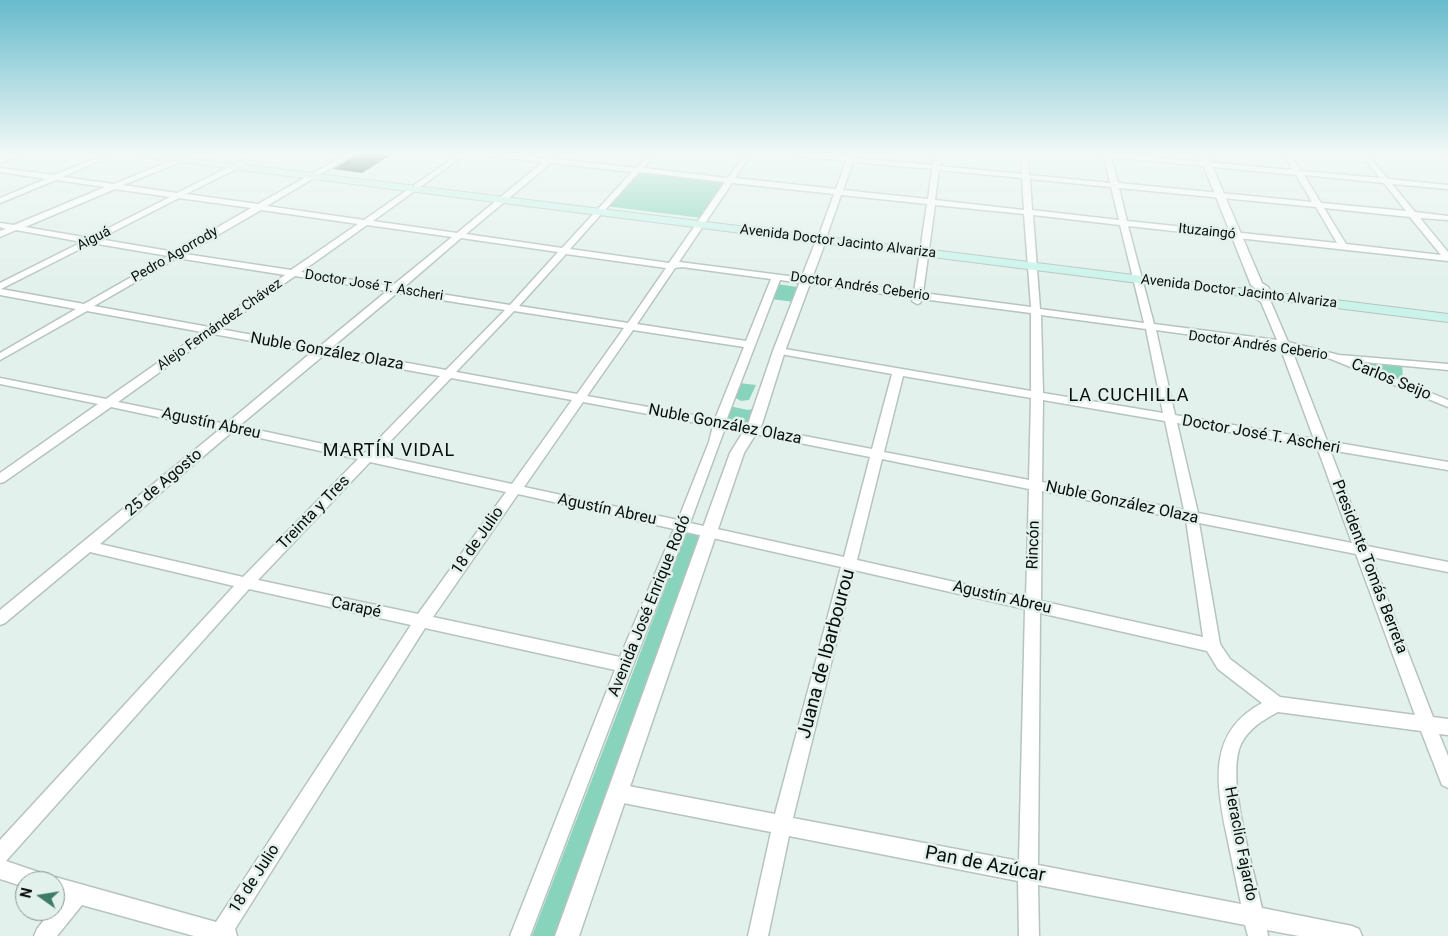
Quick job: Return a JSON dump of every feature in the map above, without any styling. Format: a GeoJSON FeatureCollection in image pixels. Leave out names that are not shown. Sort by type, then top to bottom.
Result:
{"type":"FeatureCollection","features":[{"type":"Feature","properties":{"kind":"main road","name":"Avenida Doctor Jacinto Alvariza"},"geometry":{"type":"LineString","coordinates":[[506,198],[1136,277],[1448,313]]}},
{"type":"Feature","properties":{"kind":"main road","name":"Avenida Doctor Jacinto Alvariza"},"geometry":{"type":"LineString","coordinates":[[1260,292],[1448,318]]}},
{"type":"Feature","properties":{"kind":"street"},"geometry":{"type":"LineString","coordinates":[[0,234],[87,198]]}},
{"type":"Feature","properties":{"kind":"street","name":"Aiguá"},"geometry":{"type":"LineString","coordinates":[[0,286],[175,198]]}},
{"type":"Feature","properties":{"kind":"street","name":"Doctor Andrés Ceberio"},"geometry":{"type":"LineString","coordinates":[[190,198],[672,266],[680,269],[776,279],[1284,346],[1335,357]]}},
{"type":"Feature","properties":{"kind":"street","name":"Pedro Agorrody"},"geometry":{"type":"LineString","coordinates":[[0,357],[273,198]]}},
{"type":"Feature","properties":{"kind":"street","name":"Alejo Fernández Chávez"},"geometry":{"type":"LineString","coordinates":[[0,479],[402,198]]}},
{"type":"Feature","properties":{"kind":"street","name":"25 de Agosto"},"geometry":{"type":"LineString","coordinates":[[0,619],[506,198]]}},
{"type":"Feature","properties":{"kind":"street","name":"Treinta y Tres"},"geometry":{"type":"LineString","coordinates":[[0,854],[246,583],[446,374],[512,308],[564,252],[610,198]]}},
{"type":"Feature","properties":{"kind":"street","name":"18 de Julio"},"geometry":{"type":"LineString","coordinates":[[223,935],[421,622],[631,326],[719,198]]}},
{"type":"Feature","properties":{"kind":"street"},"geometry":{"type":"LineString","coordinates":[[822,238],[836,198]]}},
{"type":"Feature","properties":{"kind":"street","name":"Ituzaingó"},"geometry":{"type":"LineString","coordinates":[[886,198],[1448,258]]}},
{"type":"Feature","properties":{"kind":"street"},"geometry":{"type":"LineString","coordinates":[[917,298],[932,198]]}},
{"type":"Feature","properties":{"kind":"street","name":"Rincón"},"geometry":{"type":"LineString","coordinates":[[1026,198],[1035,314],[1037,396],[1028,874],[1029,936]]}},
{"type":"Feature","properties":{"kind":"street"},"geometry":{"type":"LineString","coordinates":[[1118,198],[1136,277],[1151,329],[1192,518],[1212,646],[1224,664],[1276,704],[1448,727]]}},
{"type":"Feature","properties":{"kind":"street","name":"Presidente Tomás Berreta"},"geometry":{"type":"LineString","coordinates":[[1222,198],[1323,445],[1448,779]]}},
{"type":"Feature","properties":{"kind":"street"},"geometry":{"type":"LineString","coordinates":[[1256,198],[1448,218]]}},
{"type":"Feature","properties":{"kind":"street"},"geometry":{"type":"LineString","coordinates":[[1313,198],[1343,246]]}},
{"type":"Feature","properties":{"kind":"street"},"geometry":{"type":"LineString","coordinates":[[1400,198],[1448,258]]}},
{"type":"Feature","properties":{"kind":"street","name":"Doctor José T. Ascheri"},"geometry":{"type":"LineString","coordinates":[[0,225],[175,255],[749,345]]}},
{"type":"Feature","properties":{"kind":"street","name":"Avenida José Enrique Rodó"},"geometry":{"type":"LineString","coordinates":[[567,936],[737,453],[753,430],[779,351],[822,238]]}},
{"type":"Feature","properties":{"kind":"street","name":"Avenida José Enrique Rodó"},"geometry":{"type":"LineString","coordinates":[[520,936],[625,665],[715,442],[718,424],[776,279]]}},
{"type":"Feature","properties":{"kind":"street","name":"Nuble González Olaza"},"geometry":{"type":"LineString","coordinates":[[0,292],[753,430],[1448,567]]}},
{"type":"Feature","properties":{"kind":"street","name":"Doctor José T. Ascheri"},"geometry":{"type":"LineString","coordinates":[[779,351],[1448,466]]}},
{"type":"Feature","properties":{"kind":"street"},"geometry":{"type":"LineString","coordinates":[[1335,357],[1448,367]]}},
{"type":"Feature","properties":{"kind":"street","name":"Carlos Seijo"},"geometry":{"type":"LineString","coordinates":[[1335,357],[1448,404]]}},
{"type":"Feature","properties":{"kind":"street","name":"Juana de Ibarbourou"},"geometry":{"type":"LineString","coordinates":[[758,936],[782,826],[851,563],[898,372]]}},
{"type":"Feature","properties":{"kind":"street","name":"Agustín Abreu"},"geometry":{"type":"LineString","coordinates":[[0,380],[851,563],[1212,646]]}},
{"type":"Feature","properties":{"kind":"street","name":"Carapé"},"geometry":{"type":"LineString","coordinates":[[88,546],[421,622],[625,665]]}},
{"type":"Feature","properties":{"kind":"street","name":"Heraclio Fajardo"},"geometry":{"type":"LineString","coordinates":[[1256,927],[1229,800],[1228,756],[1235,738],[1244,726],[1254,716],[1276,704]]}},
{"type":"Feature","properties":{"kind":"street","name":"Pan de Azúcar"},"geometry":{"type":"LineString","coordinates":[[618,793],[1028,874],[1256,927],[1352,936]]}},
{"type":"Feature","properties":{"kind":"street"},"geometry":{"type":"LineString","coordinates":[[0,869],[15,874]]}},
{"type":"Feature","properties":{"kind":"street"},"geometry":{"type":"LineString","coordinates":[[65,890],[223,935]]}},
{"type":"Feature","properties":{"kind":"street"},"geometry":{"type":"LineString","coordinates":[[44,936],[78,894]]}},
{"type":"Feature","properties":{"kind":"green space"},"geometry":{"type":"Polygon","coordinates":[[[613,198],[716,198],[702,218],[605,206],[613,198]]]}},
{"type":"Feature","properties":{"kind":"green space"},"geometry":{"type":"Polygon","coordinates":[[[777,284],[797,287],[799,289],[794,302],[771,299],[777,284]]]}},
{"type":"Feature","properties":{"kind":"green space"},"geometry":{"type":"Polygon","coordinates":[[[1352,359],[1402,363],[1403,381],[1352,359]]]}},
{"type":"Feature","properties":{"kind":"green space"},"geometry":{"type":"Polygon","coordinates":[[[739,383],[756,385],[749,400],[741,401],[734,397],[739,383]]]}},
{"type":"Feature","properties":{"kind":"green space"},"geometry":{"type":"Polygon","coordinates":[[[729,406],[748,410],[757,408],[749,425],[729,422],[727,417],[729,406]]]}},
{"type":"Feature","properties":{"kind":"green space"},"geometry":{"type":"Polygon","coordinates":[[[687,534],[697,535],[699,538],[554,936],[532,936],[685,536],[687,534]]]}},
{"type":"Feature","properties":{"kind":"district","name":"LA CUCHILLA"},"geometry":{"type":"Point","coordinates":[1129,396]}},
{"type":"Feature","properties":{"kind":"district","name":"MARTÍN VIDAL"},"geometry":{"type":"Point","coordinates":[389,451]}}]}
